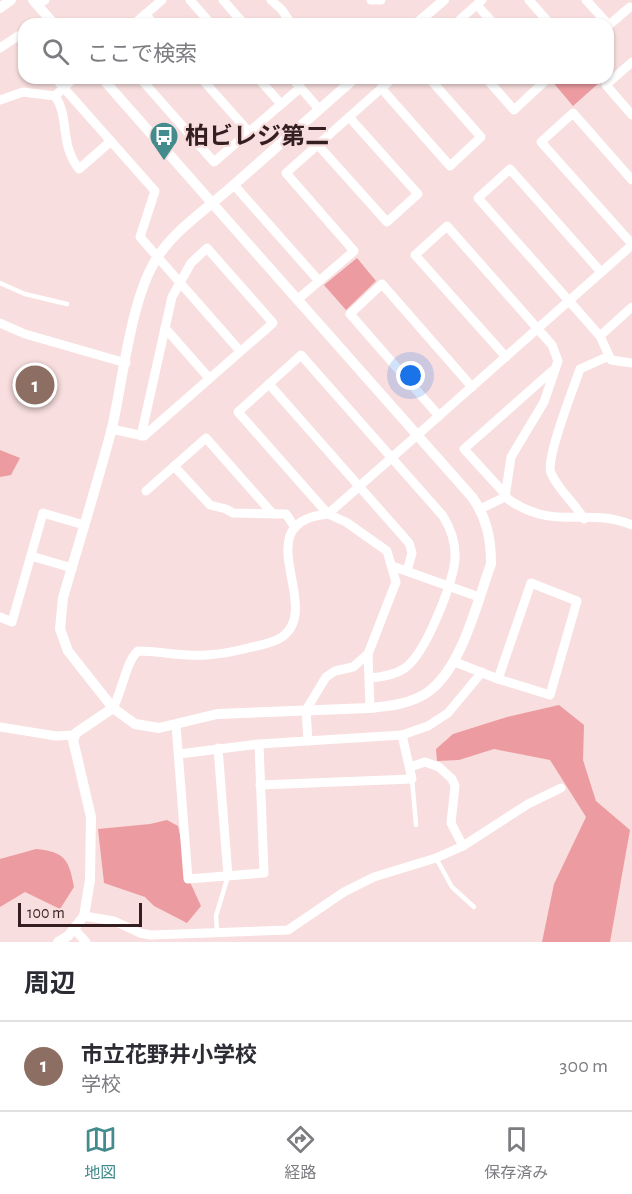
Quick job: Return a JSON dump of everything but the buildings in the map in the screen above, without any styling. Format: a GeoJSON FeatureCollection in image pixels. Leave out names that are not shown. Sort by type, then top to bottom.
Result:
{"type":"FeatureCollection","features":[{"type":"Feature","properties":{"kind":"street"},"geometry":{"type":"LineString","coordinates":[[0,8],[11,0]]}},
{"type":"Feature","properties":{"kind":"street"},"geometry":{"type":"LineString","coordinates":[[40,0],[50,18]]}},
{"type":"Feature","properties":{"kind":"street"},"geometry":{"type":"LineString","coordinates":[[141,18],[162,0]]}},
{"type":"Feature","properties":{"kind":"street"},"geometry":{"type":"LineString","coordinates":[[190,0],[206,18]]}},
{"type":"Feature","properties":{"kind":"street"},"geometry":{"type":"LineString","coordinates":[[223,0],[239,18]]}},
{"type":"Feature","properties":{"kind":"street"},"geometry":{"type":"LineString","coordinates":[[271,0],[287,18]]}},
{"type":"Feature","properties":{"kind":"street"},"geometry":{"type":"LineString","coordinates":[[371,0],[381,0]]}},
{"type":"Feature","properties":{"kind":"street"},"geometry":{"type":"LineString","coordinates":[[423,18],[444,0]]}},
{"type":"Feature","properties":{"kind":"street"},"geometry":{"type":"LineString","coordinates":[[529,0],[545,18]]}},
{"type":"Feature","properties":{"kind":"street"},"geometry":{"type":"LineString","coordinates":[[586,0],[602,18]]}},
{"type":"Feature","properties":{"kind":"street"},"geometry":{"type":"LineString","coordinates":[[462,18],[480,2],[490,18]]}},
{"type":"Feature","properties":{"kind":"street"},"geometry":{"type":"LineString","coordinates":[[614,19],[628,5]]}},
{"type":"Feature","properties":{"kind":"street"},"geometry":{"type":"LineString","coordinates":[[145,14],[149,18]]}},
{"type":"Feature","properties":{"kind":"street"},"geometry":{"type":"LineString","coordinates":[[0,48],[18,36]]}},
{"type":"Feature","properties":{"kind":"street"},"geometry":{"type":"LineString","coordinates":[[614,78],[632,62]]}},
{"type":"Feature","properties":{"kind":"street"},"geometry":{"type":"LineString","coordinates":[[60,84],[155,191],[140,237],[240,351]]}},
{"type":"Feature","properties":{"kind":"street"},"geometry":{"type":"LineString","coordinates":[[0,100],[23,92],[55,96],[68,84]]}},
{"type":"Feature","properties":{"kind":"street"},"geometry":{"type":"LineString","coordinates":[[107,84],[212,203],[297,300],[417,435],[480,509],[490,533],[491,548],[491,564],[455,662],[437,684],[416,698],[393,706],[370,708],[217,714],[176,725],[147,728],[124,718],[113,708],[68,651],[60,629],[60,612],[111,429],[141,292],[157,257],[212,203],[348,84]]}},
{"type":"Feature","properties":{"kind":"street"},"geometry":{"type":"LineString","coordinates":[[145,84],[214,162],[300,88]]}},
{"type":"Feature","properties":{"kind":"street"},"geometry":{"type":"LineString","coordinates":[[206,84],[249,132]]}},
{"type":"Feature","properties":{"kind":"street"},"geometry":{"type":"LineString","coordinates":[[263,84],[281,104]]}},
{"type":"Feature","properties":{"kind":"street"},"geometry":{"type":"LineString","coordinates":[[297,84],[319,109]]}},
{"type":"Feature","properties":{"kind":"street"},"geometry":{"type":"LineString","coordinates":[[297,300],[354,251],[286,172],[386,84]]}},
{"type":"Feature","properties":{"kind":"street"},"geometry":{"type":"LineString","coordinates":[[381,88],[450,166],[481,137],[434,84]]}},
{"type":"Feature","properties":{"kind":"street"},"geometry":{"type":"LineString","coordinates":[[491,84],[514,110],[542,84]]}},
{"type":"Feature","properties":{"kind":"street"},"geometry":{"type":"LineString","coordinates":[[607,84],[632,115]]}},
{"type":"Feature","properties":{"kind":"street"},"geometry":{"type":"LineString","coordinates":[[55,96],[63,113],[66,143],[79,169],[111,141]]}},
{"type":"Feature","properties":{"kind":"street"},"geometry":{"type":"LineString","coordinates":[[0,727],[56,736],[74,735],[113,708],[122,693],[132,656],[138,651],[205,655],[232,652],[275,641],[294,626],[296,611],[288,545],[294,526],[308,516],[328,513],[632,244],[541,142],[573,113],[632,180]]}},
{"type":"Feature","properties":{"kind":"street"},"geometry":{"type":"LineString","coordinates":[[318,145],[387,222],[418,194],[349,117]]}},
{"type":"Feature","properties":{"kind":"street"},"geometry":{"type":"LineString","coordinates":[[601,272],[510,170],[478,198],[600,336],[611,360],[632,363]]}},
{"type":"Feature","properties":{"kind":"street"},"geometry":{"type":"LineString","coordinates":[[234,184],[319,281]]}},
{"type":"Feature","properties":{"kind":"street"},"geometry":{"type":"LineString","coordinates":[[506,357],[415,255],[447,226],[557,355],[544,402],[511,457],[506,496]]}},
{"type":"Feature","properties":{"kind":"street"},"geometry":{"type":"LineString","coordinates":[[111,429],[141,436],[144,436],[273,323],[207,248],[191,263],[178,281],[141,436]]}},
{"type":"Feature","properties":{"kind":"street"},"geometry":{"type":"LineString","coordinates":[[439,416],[350,314],[382,284],[472,387]]}},
{"type":"Feature","properties":{"kind":"street"},"geometry":{"type":"LineString","coordinates":[[600,336],[632,307]]}},
{"type":"Feature","properties":{"kind":"street"},"geometry":{"type":"LineString","coordinates":[[0,323],[25,334],[126,363]]}},
{"type":"Feature","properties":{"kind":"street"},"geometry":{"type":"LineString","coordinates":[[165,328],[209,378]]}},
{"type":"Feature","properties":{"kind":"street"},"geometry":{"type":"LineString","coordinates":[[370,678],[397,672],[418,655],[427,641],[447,586],[455,553],[447,523],[301,355],[238,412],[328,513],[346,522],[387,551],[396,582],[368,654],[370,708]]}},
{"type":"Feature","properties":{"kind":"street"},"geometry":{"type":"LineString","coordinates":[[584,519],[576,504],[556,481],[549,465],[580,369],[609,356]]}},
{"type":"Feature","properties":{"kind":"street"},"geometry":{"type":"LineString","coordinates":[[554,370],[464,449],[506,496],[537,515],[584,519],[613,517],[632,525]]}},
{"type":"Feature","properties":{"kind":"street"},"geometry":{"type":"LineString","coordinates":[[268,384],[409,543],[412,553],[406,571]]}},
{"type":"Feature","properties":{"kind":"street"},"geometry":{"type":"LineString","coordinates":[[146,491],[206,438],[273,514]]}},
{"type":"Feature","properties":{"kind":"street"},"geometry":{"type":"LineString","coordinates":[[174,466],[210,506],[233,513],[286,514],[294,526]]}},
{"type":"Feature","properties":{"kind":"street"},"geometry":{"type":"LineString","coordinates":[[480,509],[506,496]]}},
{"type":"Feature","properties":{"kind":"street"},"geometry":{"type":"LineString","coordinates":[[0,617],[12,622],[43,513],[84,525]]}},
{"type":"Feature","properties":{"kind":"street"},"geometry":{"type":"LineString","coordinates":[[31,556],[72,568]]}},
{"type":"Feature","properties":{"kind":"street"},"geometry":{"type":"LineString","coordinates":[[392,566],[479,597]]}},
{"type":"Feature","properties":{"kind":"street"},"geometry":{"type":"LineString","coordinates":[[455,662],[498,679],[549,695],[577,601],[531,583],[498,679]]}},
{"type":"Feature","properties":{"kind":"street"},"geometry":{"type":"LineString","coordinates":[[308,741],[306,711],[326,677],[334,671],[352,668],[368,654]]}},
{"type":"Feature","properties":{"kind":"street"},"geometry":{"type":"LineString","coordinates":[[179,754],[259,744],[402,735],[428,726],[448,712],[482,672]]}},
{"type":"Feature","properties":{"kind":"street"},"geometry":{"type":"LineString","coordinates":[[176,725],[188,879],[264,873],[259,744]]}},
{"type":"Feature","properties":{"kind":"street"},"geometry":{"type":"LineString","coordinates":[[58,942],[74,929],[84,916],[90,880],[91,817],[86,784],[74,745],[74,735]]}},
{"type":"Feature","properties":{"kind":"street"},"geometry":{"type":"LineString","coordinates":[[260,785],[412,779],[402,735]]}},
{"type":"Feature","properties":{"kind":"street"},"geometry":{"type":"LineString","coordinates":[[218,748],[228,876]]}},
{"type":"Feature","properties":{"kind":"street"},"geometry":{"type":"LineString","coordinates":[[410,767],[425,762],[439,767],[452,779],[455,786],[451,823],[463,846]]}},
{"type":"Feature","properties":{"kind":"street"},"geometry":{"type":"LineString","coordinates":[[84,916],[114,921],[140,933],[151,935],[288,930],[344,892],[374,877],[436,858],[463,846],[528,804],[561,788]]}},
{"type":"Feature","properties":{"kind":"street"},"geometry":{"type":"LineString","coordinates":[[74,929],[86,942]]}},
{"type":"Feature","properties":{"kind":"lane"},"geometry":{"type":"LineString","coordinates":[[0,283],[25,294],[58,304],[67,304]]}},
{"type":"Feature","properties":{"kind":"lane"},"geometry":{"type":"LineString","coordinates":[[412,779],[416,825]]}},
{"type":"Feature","properties":{"kind":"lane"},"geometry":{"type":"LineString","coordinates":[[436,858],[452,887],[474,907]]}},
{"type":"Feature","properties":{"kind":"lane"},"geometry":{"type":"LineString","coordinates":[[217,931],[216,916],[228,876]]}},
{"type":"Feature","properties":{"kind":"shaded area"},"geometry":{"type":"Polygon","coordinates":[[[554,84],[598,84],[573,106],[554,84]]]}},
{"type":"Feature","properties":{"kind":"shaded area"},"geometry":{"type":"Polygon","coordinates":[[[357,258],[376,281],[346,310],[324,285],[357,258]]]}},
{"type":"Feature","properties":{"kind":"shaded area"},"geometry":{"type":"Polygon","coordinates":[[[0,450],[20,458],[11,475],[0,477],[0,450]]]}},
{"type":"Feature","properties":{"kind":"shaded area"},"geometry":{"type":"Polygon","coordinates":[[[559,705],[584,725],[583,760],[596,801],[630,830],[610,942],[542,942],[554,884],[586,817],[550,760],[494,749],[459,760],[437,761],[436,749],[453,734],[507,717],[559,705]]]}},
{"type":"Feature","properties":{"kind":"shaded area"},"geometry":{"type":"Polygon","coordinates":[[[167,820],[178,826],[190,882],[201,906],[187,923],[154,906],[145,897],[104,883],[98,829],[167,820]]]}},
{"type":"Feature","properties":{"kind":"shaded area"},"geometry":{"type":"Polygon","coordinates":[[[36,849],[53,852],[64,859],[70,870],[74,887],[60,909],[25,892],[0,907],[0,859],[36,849]]]}},
{"type":"Feature","properties":{"kind":"place","name":"柏ビレジ第二"},"geometry":{"type":"Point","coordinates":[164,162]}},
{"type":"Feature","properties":{"kind":"place","name":"市立花野井小学校"},"geometry":{"type":"Point","coordinates":[35,385]}}]}
